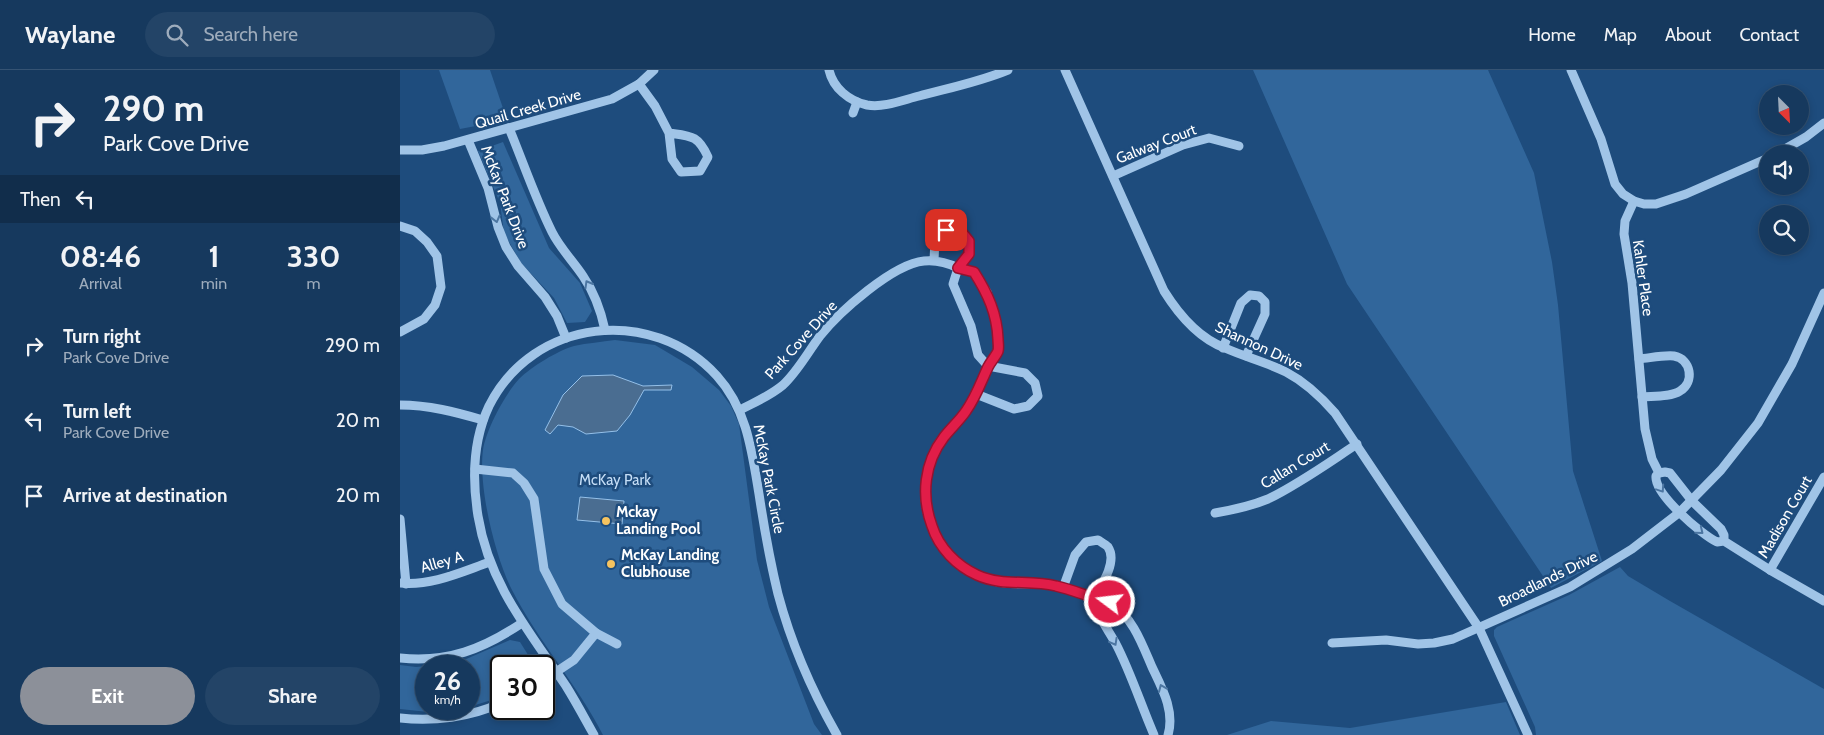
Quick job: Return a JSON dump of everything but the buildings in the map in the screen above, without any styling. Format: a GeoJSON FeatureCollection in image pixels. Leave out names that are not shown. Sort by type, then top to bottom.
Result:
{"type":"FeatureCollection","features":[{"type":"Feature","properties":{"kind":"street","name":"Quail Creek Drive"},"geometry":{"type":"LineString","coordinates":[[400,150],[422,150],[468,140],[612,99],[639,84],[654,70]]}},
{"type":"Feature","properties":{"kind":"street"},"geometry":{"type":"LineString","coordinates":[[829,70],[836,86],[845,95],[857,102],[868,105],[884,105],[981,80],[1008,70]]}},
{"type":"Feature","properties":{"kind":"street","name":"Shannon Drive"},"geometry":{"type":"LineString","coordinates":[[1065,70],[1164,291],[1174,307],[1204,337],[1223,348],[1278,368],[1303,382],[1336,413],[1478,628],[1528,735]]}},
{"type":"Feature","properties":{"kind":"street"},"geometry":{"type":"LineString","coordinates":[[1572,70],[1601,139],[1615,184],[1623,194],[1634,201],[1644,204],[1656,204],[1686,194],[1759,162]]}},
{"type":"Feature","properties":{"kind":"street"},"geometry":{"type":"LineString","coordinates":[[639,84],[655,106],[669,133],[672,159],[681,172],[700,171],[708,157],[703,146],[693,136],[669,133]]}},
{"type":"Feature","properties":{"kind":"street"},"geometry":{"type":"LineString","coordinates":[[853,113],[857,102]]}},
{"type":"Feature","properties":{"kind":"street"},"geometry":{"type":"LineString","coordinates":[[1792,145],[1823,126]]}},
{"type":"Feature","properties":{"kind":"street"},"geometry":{"type":"LineString","coordinates":[[509,128],[552,232],[593,293],[605,330]]}},
{"type":"Feature","properties":{"kind":"street","name":"Galway Court"},"geometry":{"type":"LineString","coordinates":[[1113,176],[1183,145],[1209,138],[1239,146]]}},
{"type":"Feature","properties":{"kind":"street","name":"McKay Park Drive"},"geometry":{"type":"LineString","coordinates":[[468,140],[488,188],[498,227],[506,247],[518,266],[545,297],[557,316],[566,338]]}},
{"type":"Feature","properties":{"kind":"street","name":"Kahler Place"},"geometry":{"type":"LineString","coordinates":[[1634,201],[1625,221],[1624,234],[1632,283],[1648,444],[1659,472],[1656,476],[1657,485],[1680,512],[1711,539],[1717,542],[1724,541],[1824,601]]}},
{"type":"Feature","properties":{"kind":"street"},"geometry":{"type":"LineString","coordinates":[[400,226],[415,231],[427,242],[437,256],[441,287],[435,305],[424,319],[400,332]]}},
{"type":"Feature","properties":{"kind":"street"},"geometry":{"type":"LineString","coordinates":[[934,261],[935,238],[946,230],[960,230],[969,241],[969,254],[958,268],[953,284],[971,326],[978,355],[988,366],[1025,373],[1035,383],[1038,396],[1028,406],[1014,409],[976,394]]}},
{"type":"Feature","properties":{"kind":"street","name":"Park Cove Drive"},"geometry":{"type":"LineString","coordinates":[[740,410],[767,396],[783,384],[795,372],[821,336],[841,313],[885,279],[923,261],[934,261],[974,272],[987,292],[997,324],[998,350],[988,366],[966,412],[944,437],[930,464],[925,496],[927,514],[933,530],[951,557],[977,575],[1006,583],[1037,583],[1063,588],[1094,599],[1110,602],[1123,613],[1138,634],[1166,698],[1170,718],[1168,735]]}},
{"type":"Feature","properties":{"kind":"street","name":"Broadlands Drive"},"geometry":{"type":"LineString","coordinates":[[1332,643],[1386,640],[1418,644],[1453,639],[1570,586],[1604,568],[1632,549],[1692,501],[1722,470],[1763,416],[1792,364],[1824,293]]}},
{"type":"Feature","properties":{"kind":"street"},"geometry":{"type":"LineString","coordinates":[[1223,348],[1241,303],[1250,295],[1259,296],[1265,302],[1265,314],[1246,356]]}},
{"type":"Feature","properties":{"kind":"street","name":"McKay Park Circle"},"geometry":{"type":"LineString","coordinates":[[544,655],[500,585],[490,562],[478,514],[475,469],[478,440],[484,420],[490,404],[502,386],[529,358],[548,346],[587,332],[630,330],[649,334],[668,340],[687,350],[705,363],[719,377],[740,410],[751,446],[769,554],[778,595],[806,675],[837,735]]}},
{"type":"Feature","properties":{"kind":"street"},"geometry":{"type":"LineString","coordinates":[[1639,359],[1672,356],[1679,358],[1688,367],[1690,374],[1689,380],[1682,391],[1676,394],[1642,397]]}},
{"type":"Feature","properties":{"kind":"street"},"geometry":{"type":"LineString","coordinates":[[400,405],[439,407],[484,420]]}},
{"type":"Feature","properties":{"kind":"street","name":"Callan Court"},"geometry":{"type":"LineString","coordinates":[[1216,514],[1241,508],[1282,492],[1357,444]]}},
{"type":"Feature","properties":{"kind":"street"},"geometry":{"type":"LineString","coordinates":[[475,469],[512,473],[524,483],[534,499],[544,569],[562,604],[596,634],[617,644]]}},
{"type":"Feature","properties":{"kind":"street"},"geometry":{"type":"LineString","coordinates":[[1659,472],[1670,474],[1692,501],[1721,529],[1724,541]]}},
{"type":"Feature","properties":{"kind":"street","name":"Madison Court"},"geometry":{"type":"LineString","coordinates":[[1770,570],[1824,477]]}},
{"type":"Feature","properties":{"kind":"street"},"geometry":{"type":"LineString","coordinates":[[400,519],[403,583]]}},
{"type":"Feature","properties":{"kind":"street"},"geometry":{"type":"LineString","coordinates":[[1063,588],[1074,555],[1086,542],[1098,540],[1108,548],[1111,561],[1094,599],[1097,613],[1116,644],[1154,735]]}},
{"type":"Feature","properties":{"kind":"street","name":"Alley A"},"geometry":{"type":"LineString","coordinates":[[403,583],[424,583],[439,580],[490,562]]}},
{"type":"Feature","properties":{"kind":"street"},"geometry":{"type":"LineString","coordinates":[[400,658],[433,659],[472,650],[492,642],[522,623]]}},
{"type":"Feature","properties":{"kind":"street"},"geometry":{"type":"LineString","coordinates":[[555,672],[574,660],[596,634]]}},
{"type":"Feature","properties":{"kind":"street","name":"McKay Park Circle"},"geometry":{"type":"LineString","coordinates":[[555,672],[594,735]]}},
{"type":"Feature","properties":{"kind":"street"},"geometry":{"type":"LineString","coordinates":[[400,718],[431,719],[453,717],[490,707]]}},
{"type":"Feature","properties":{"kind":"green space"},"geometry":{"type":"Polygon","coordinates":[[[439,70],[490,70],[507,120],[460,129],[439,70]]]}},
{"type":"Feature","properties":{"kind":"green space"},"geometry":{"type":"Polygon","coordinates":[[[1253,70],[1488,70],[1534,173],[1552,262],[1558,305],[1573,471],[1602,561],[1551,588],[1347,284],[1253,70]]]}},
{"type":"Feature","properties":{"kind":"green space"},"geometry":{"type":"Polygon","coordinates":[[[503,142],[549,248],[580,283],[592,311],[585,322],[567,323],[554,298],[521,263],[504,233],[500,203],[478,151],[503,142]]]}},
{"type":"Feature","properties":{"kind":"green space","name":"McKay Park"},"geometry":{"type":"Polygon","coordinates":[[[615,340],[655,345],[692,367],[719,390],[731,406],[739,424],[757,560],[769,607],[814,724],[822,735],[603,735],[593,716],[555,659],[555,655],[553,655],[522,609],[506,576],[489,521],[482,465],[485,442],[497,413],[519,379],[530,369],[552,355],[567,348],[615,340]]]}},
{"type":"Feature","properties":{"kind":"green space"},"geometry":{"type":"Polygon","coordinates":[[[1620,567],[1628,576],[1824,689],[1824,735],[1536,735],[1535,727],[1494,636],[1494,630],[1569,595],[1620,567]]]}},
{"type":"Feature","properties":{"kind":"green space"},"geometry":{"type":"Polygon","coordinates":[[[510,640],[520,642],[528,655],[490,655],[490,700],[480,704],[480,655],[475,655],[510,640]]]}},
{"type":"Feature","properties":{"kind":"green space"},"geometry":{"type":"Polygon","coordinates":[[[400,665],[415,667],[415,711],[400,709],[400,665]]]}},
{"type":"Feature","properties":{"kind":"green space"},"geometry":{"type":"Polygon","coordinates":[[[1506,702],[1520,735],[1227,735],[1271,721],[1350,728],[1506,702]]]}},
{"type":"Feature","properties":{"kind":"shaded area"},"geometry":{"type":"Polygon","coordinates":[[[613,375],[643,386],[672,385],[671,390],[644,390],[630,415],[617,431],[586,434],[573,427],[558,425],[550,434],[545,430],[563,395],[582,376],[613,375]]]}},
{"type":"Feature","properties":{"kind":"shaded area"},"geometry":{"type":"Polygon","coordinates":[[[580,497],[624,501],[622,524],[577,520],[580,497]]]}},
{"type":"Feature","properties":{"kind":"place","name":"Mckay Landing Pool"},"geometry":{"type":"Point","coordinates":[606,521]}},
{"type":"Feature","properties":{"kind":"place","name":"McKay Landing Clubhouse"},"geometry":{"type":"Point","coordinates":[611,564]}},
{"type":"Feature","properties":{"kind":"route"},"geometry":{"type":"LineString","coordinates":[[946,230],[960,230],[969,241],[969,254],[958,268],[974,272],[987,292],[997,324],[998,350],[988,366],[966,412],[935,450],[926,481],[925,496],[927,514],[933,530],[951,557],[977,575],[1006,583],[1055,585],[1094,599],[1110,602]]}}]}
